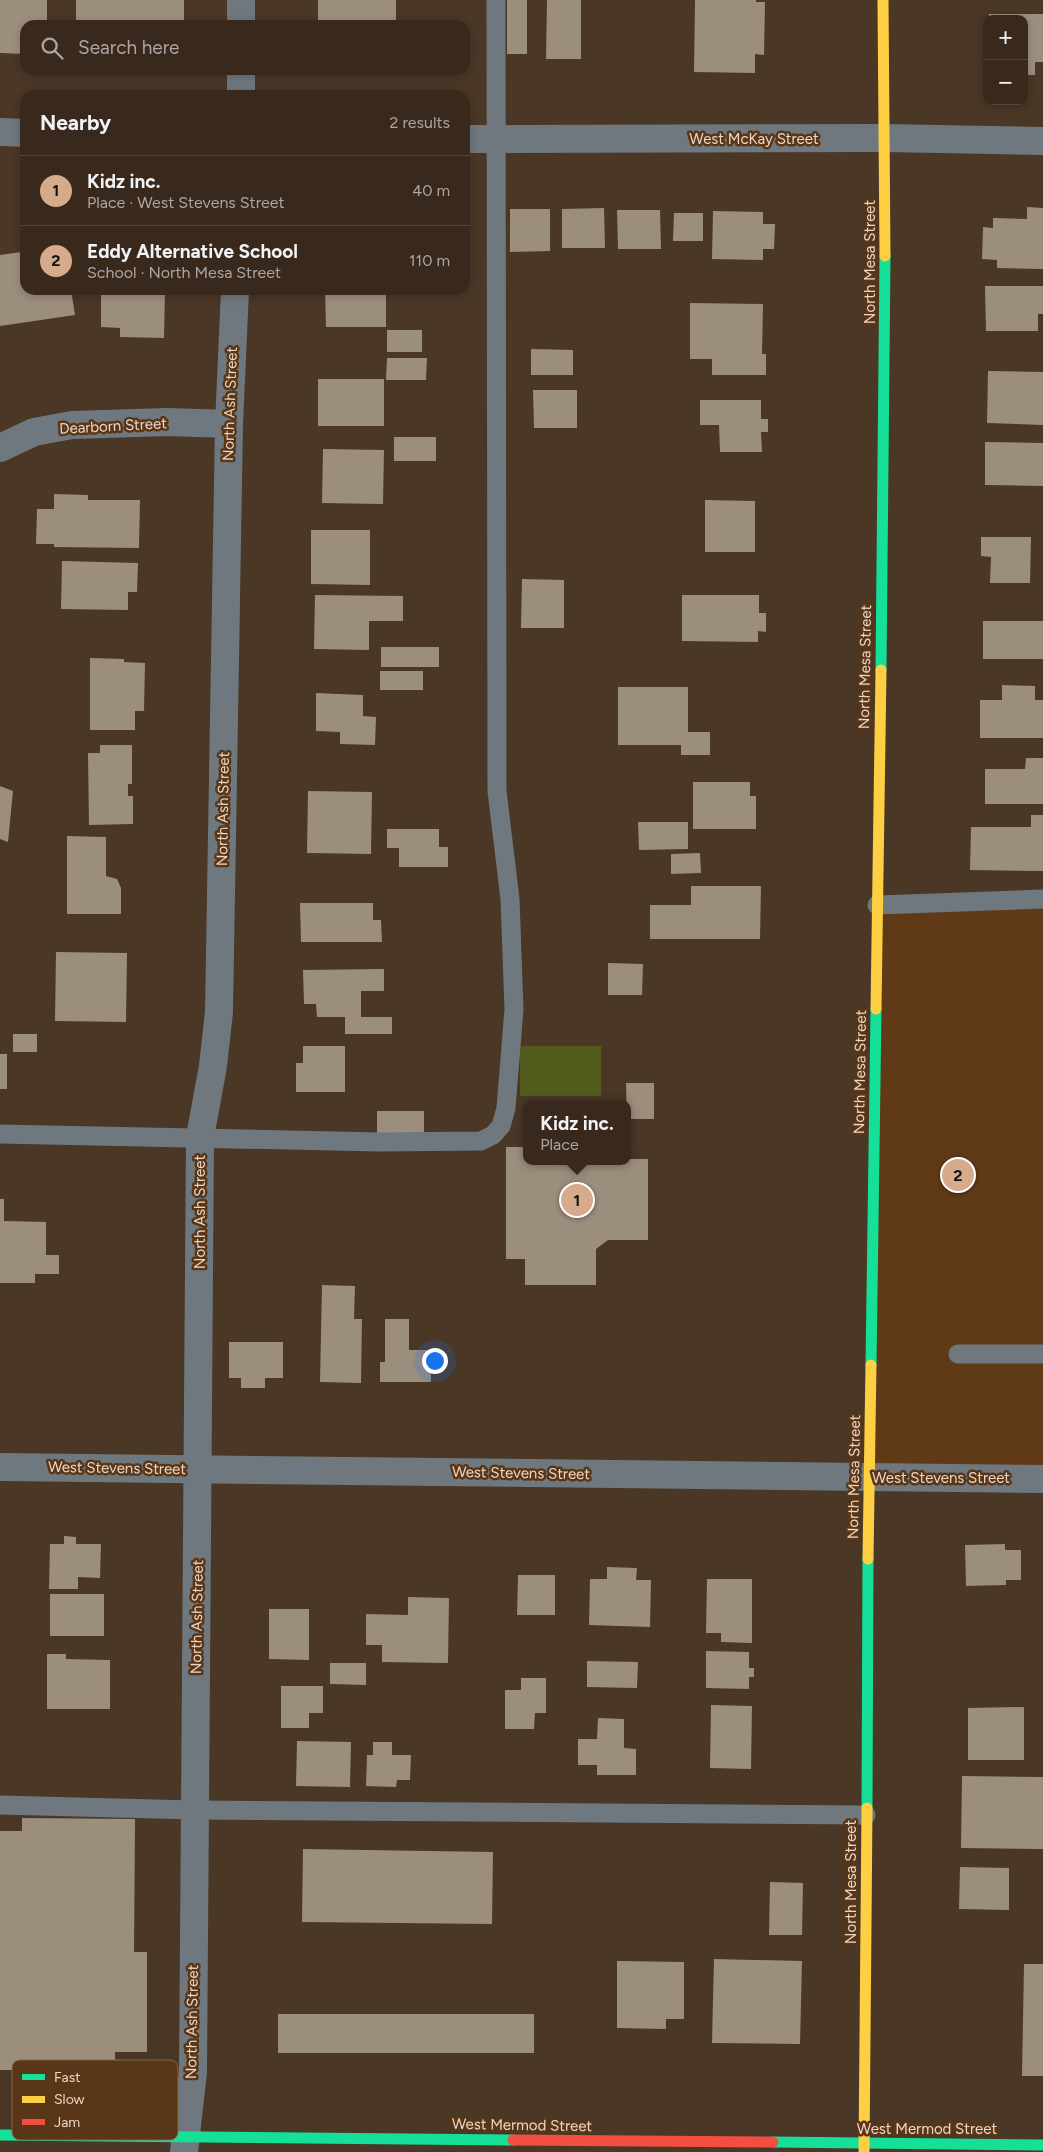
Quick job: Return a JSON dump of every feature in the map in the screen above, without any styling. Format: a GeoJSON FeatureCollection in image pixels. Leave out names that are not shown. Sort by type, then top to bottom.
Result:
{"type":"FeatureCollection","features":[{"type":"Feature","properties":{"kind":"street"},"geometry":{"type":"LineString","coordinates":[[241,0],[241,20]]}},
{"type":"Feature","properties":{"kind":"street","name":"North Mesa Street"},"geometry":{"type":"LineString","coordinates":[[864,2148],[868,1477],[884,438],[885,138],[883,0]]}},
{"type":"Feature","properties":{"kind":"street"},"geometry":{"type":"LineString","coordinates":[[241,75],[241,90]]}},
{"type":"Feature","properties":{"kind":"street"},"geometry":{"type":"LineString","coordinates":[[0,132],[20,133]]}},
{"type":"Feature","properties":{"kind":"street","name":"West McKay Street"},"geometry":{"type":"LineString","coordinates":[[470,139],[885,138],[1043,141]]}},
{"type":"Feature","properties":{"kind":"street","name":"North Ash Street"},"geometry":{"type":"LineString","coordinates":[[185,2144],[193,2072],[200,1137],[213,1066],[219,1012],[229,424],[235,295]]}},
{"type":"Feature","properties":{"kind":"street","name":"Dearborn Street"},"geometry":{"type":"LineString","coordinates":[[0,448],[34,432],[72,425],[167,422],[229,424]]}},
{"type":"Feature","properties":{"kind":"street","name":"West Stevens Street"},"geometry":{"type":"LineString","coordinates":[[0,1467],[1043,1479]]}},
{"type":"Feature","properties":{"kind":"street","name":"West Mermod Street"},"geometry":{"type":"LineString","coordinates":[[103,2140],[185,2144],[487,2146],[864,2148],[1043,2145]]}},
{"type":"Feature","properties":{"kind":"lane"},"geometry":{"type":"LineString","coordinates":[[0,1134],[382,1142],[481,1141],[493,1136],[501,1126],[506,1108],[514,1009],[510,899],[496,791],[496,0]]}},
{"type":"Feature","properties":{"kind":"lane"},"geometry":{"type":"LineString","coordinates":[[877,905],[1043,899]]}},
{"type":"Feature","properties":{"kind":"lane"},"geometry":{"type":"LineString","coordinates":[[958,1354],[1043,1354]]}},
{"type":"Feature","properties":{"kind":"lane"},"geometry":{"type":"LineString","coordinates":[[0,1806],[194,1810],[866,1815]]}},
{"type":"Feature","properties":{"kind":"shaded area"},"geometry":{"type":"Polygon","coordinates":[[[1043,899],[1043,1479],[869,1477],[877,905],[1043,899]]]}},
{"type":"Feature","properties":{"kind":"green space"},"geometry":{"type":"Polygon","coordinates":[[[520,1046],[601,1046],[601,1096],[520,1096],[520,1046]]]}},
{"type":"Feature","properties":{"kind":"building"},"geometry":{"type":"Polygon","coordinates":[[[0,0],[47,0],[47,20],[20,20],[20,54],[0,53],[0,0]]]}},
{"type":"Feature","properties":{"kind":"building"},"geometry":{"type":"Polygon","coordinates":[[[76,0],[184,0],[184,20],[76,20],[76,0]]]}},
{"type":"Feature","properties":{"kind":"building"},"geometry":{"type":"Polygon","coordinates":[[[318,0],[396,0],[396,20],[318,20],[318,0]]]}},
{"type":"Feature","properties":{"kind":"building"},"geometry":{"type":"Polygon","coordinates":[[[507,0],[527,0],[527,54],[507,54],[507,0]]]}},
{"type":"Feature","properties":{"kind":"building"},"geometry":{"type":"Polygon","coordinates":[[[547,0],[581,0],[581,59],[546,59],[547,0]]]}},
{"type":"Feature","properties":{"kind":"building"},"geometry":{"type":"Polygon","coordinates":[[[695,0],[756,0],[756,2],[765,2],[764,55],[755,54],[755,73],[694,72],[695,0]]]}},
{"type":"Feature","properties":{"kind":"building"},"geometry":{"type":"Polygon","coordinates":[[[1043,14],[1043,62],[1035,62],[1035,75],[1028,75],[1028,15],[989,15],[1043,14]]]}},
{"type":"Feature","properties":{"kind":"building"},"geometry":{"type":"Polygon","coordinates":[[[1027,207],[1043,208],[1043,269],[997,268],[997,260],[982,259],[983,227],[993,228],[993,218],[1027,219],[1027,207]]]}},
{"type":"Feature","properties":{"kind":"building"},"geometry":{"type":"Polygon","coordinates":[[[604,208],[605,248],[562,248],[562,209],[604,208]]]}},
{"type":"Feature","properties":{"kind":"building"},"geometry":{"type":"Polygon","coordinates":[[[510,209],[550,209],[550,251],[510,252],[510,209]]]}},
{"type":"Feature","properties":{"kind":"building"},"geometry":{"type":"Polygon","coordinates":[[[617,210],[660,210],[661,249],[618,249],[617,210]]]}},
{"type":"Feature","properties":{"kind":"building"},"geometry":{"type":"Polygon","coordinates":[[[713,211],[763,212],[763,224],[775,224],[774,249],[763,249],[763,260],[712,259],[713,211]]]}},
{"type":"Feature","properties":{"kind":"building"},"geometry":{"type":"Polygon","coordinates":[[[674,213],[703,213],[703,241],[673,241],[674,213]]]}},
{"type":"Feature","properties":{"kind":"building"},"geometry":{"type":"Polygon","coordinates":[[[20,252],[20,295],[72,295],[75,315],[0,326],[0,255],[20,252]]]}},
{"type":"Feature","properties":{"kind":"building"},"geometry":{"type":"Polygon","coordinates":[[[985,286],[1043,286],[1043,314],[1038,314],[1038,331],[986,331],[985,286]]]}},
{"type":"Feature","properties":{"kind":"building"},"geometry":{"type":"Polygon","coordinates":[[[101,295],[165,295],[164,338],[120,337],[120,328],[101,327],[101,295]]]}},
{"type":"Feature","properties":{"kind":"building"},"geometry":{"type":"Polygon","coordinates":[[[325,295],[386,295],[386,327],[326,327],[325,295]]]}},
{"type":"Feature","properties":{"kind":"building"},"geometry":{"type":"Polygon","coordinates":[[[690,303],[763,304],[762,354],[766,354],[766,375],[712,375],[712,359],[690,359],[690,303]]]}},
{"type":"Feature","properties":{"kind":"building"},"geometry":{"type":"Polygon","coordinates":[[[387,330],[422,330],[422,352],[387,352],[387,330]]]}},
{"type":"Feature","properties":{"kind":"building"},"geometry":{"type":"Polygon","coordinates":[[[531,349],[573,350],[573,375],[531,375],[531,349]]]}},
{"type":"Feature","properties":{"kind":"building"},"geometry":{"type":"Polygon","coordinates":[[[387,358],[427,358],[426,380],[386,380],[387,358]]]}},
{"type":"Feature","properties":{"kind":"building"},"geometry":{"type":"Polygon","coordinates":[[[988,371],[1043,372],[1043,425],[987,423],[988,371]]]}},
{"type":"Feature","properties":{"kind":"building"},"geometry":{"type":"Polygon","coordinates":[[[318,379],[384,379],[384,426],[318,426],[318,379]]]}},
{"type":"Feature","properties":{"kind":"building"},"geometry":{"type":"Polygon","coordinates":[[[533,390],[577,390],[577,428],[534,428],[533,390]]]}},
{"type":"Feature","properties":{"kind":"building"},"geometry":{"type":"Polygon","coordinates":[[[700,400],[761,400],[761,419],[768,419],[768,432],[761,432],[762,452],[720,452],[719,425],[700,425],[700,400]]]}},
{"type":"Feature","properties":{"kind":"building"},"geometry":{"type":"Polygon","coordinates":[[[394,437],[436,437],[436,461],[394,461],[394,437]]]}},
{"type":"Feature","properties":{"kind":"building"},"geometry":{"type":"Polygon","coordinates":[[[985,442],[1043,443],[1043,486],[985,485],[985,442]]]}},
{"type":"Feature","properties":{"kind":"building"},"geometry":{"type":"Polygon","coordinates":[[[323,449],[384,450],[383,504],[322,503],[323,449]]]}},
{"type":"Feature","properties":{"kind":"building"},"geometry":{"type":"Polygon","coordinates":[[[54,494],[88,495],[88,500],[140,500],[139,548],[54,547],[54,544],[36,544],[37,509],[54,509],[54,494]]]}},
{"type":"Feature","properties":{"kind":"building"},"geometry":{"type":"Polygon","coordinates":[[[705,500],[755,501],[755,552],[705,552],[705,500]]]}},
{"type":"Feature","properties":{"kind":"building"},"geometry":{"type":"Polygon","coordinates":[[[311,530],[370,530],[370,585],[311,584],[311,530]]]}},
{"type":"Feature","properties":{"kind":"building"},"geometry":{"type":"Polygon","coordinates":[[[981,537],[1031,537],[1030,583],[990,583],[991,557],[981,556],[981,537]]]}},
{"type":"Feature","properties":{"kind":"building"},"geometry":{"type":"Polygon","coordinates":[[[62,561],[138,563],[137,592],[128,592],[128,610],[61,609],[62,561]]]}},
{"type":"Feature","properties":{"kind":"building"},"geometry":{"type":"Polygon","coordinates":[[[522,579],[564,580],[564,628],[521,628],[522,579]]]}},
{"type":"Feature","properties":{"kind":"building"},"geometry":{"type":"Polygon","coordinates":[[[315,595],[403,596],[403,621],[369,621],[369,650],[314,649],[315,595]]]}},
{"type":"Feature","properties":{"kind":"building"},"geometry":{"type":"Polygon","coordinates":[[[682,595],[759,595],[759,613],[766,613],[766,632],[758,631],[758,642],[682,641],[682,595]]]}},
{"type":"Feature","properties":{"kind":"building"},"geometry":{"type":"Polygon","coordinates":[[[983,621],[1043,621],[1043,659],[983,659],[983,621]]]}},
{"type":"Feature","properties":{"kind":"building"},"geometry":{"type":"Polygon","coordinates":[[[381,647],[439,647],[439,667],[381,667],[381,647]]]}},
{"type":"Feature","properties":{"kind":"building"},"geometry":{"type":"Polygon","coordinates":[[[90,658],[124,659],[124,662],[145,663],[144,711],[135,711],[135,730],[90,730],[90,658]]]}},
{"type":"Feature","properties":{"kind":"building"},"geometry":{"type":"Polygon","coordinates":[[[380,671],[423,671],[423,690],[380,690],[380,671]]]}},
{"type":"Feature","properties":{"kind":"building"},"geometry":{"type":"Polygon","coordinates":[[[1002,685],[1035,686],[1035,700],[1043,700],[1043,738],[980,738],[980,700],[1002,700],[1002,685]]]}},
{"type":"Feature","properties":{"kind":"building"},"geometry":{"type":"Polygon","coordinates":[[[618,687],[688,687],[688,732],[710,732],[710,755],[681,755],[681,745],[618,745],[618,687]]]}},
{"type":"Feature","properties":{"kind":"building"},"geometry":{"type":"Polygon","coordinates":[[[316,693],[363,695],[363,716],[376,717],[375,745],[340,744],[340,732],[316,731],[316,693]]]}},
{"type":"Feature","properties":{"kind":"building"},"geometry":{"type":"Polygon","coordinates":[[[100,745],[132,745],[132,784],[128,784],[128,796],[133,796],[133,824],[89,825],[88,753],[100,753],[100,745]]]}},
{"type":"Feature","properties":{"kind":"building"},"geometry":{"type":"Polygon","coordinates":[[[1026,758],[1043,758],[1043,804],[985,804],[985,769],[1025,769],[1026,758]]]}},
{"type":"Feature","properties":{"kind":"building"},"geometry":{"type":"Polygon","coordinates":[[[693,782],[750,782],[750,796],[756,796],[756,829],[693,829],[693,782]]]}},
{"type":"Feature","properties":{"kind":"building"},"geometry":{"type":"Polygon","coordinates":[[[0,786],[13,791],[8,842],[0,839],[0,786]]]}},
{"type":"Feature","properties":{"kind":"building"},"geometry":{"type":"Polygon","coordinates":[[[308,791],[372,792],[371,854],[307,853],[308,791]]]}},
{"type":"Feature","properties":{"kind":"building"},"geometry":{"type":"Polygon","coordinates":[[[1031,815],[1043,815],[1043,871],[970,870],[971,827],[1031,827],[1031,815]]]}},
{"type":"Feature","properties":{"kind":"building"},"geometry":{"type":"Polygon","coordinates":[[[638,822],[688,822],[688,849],[639,850],[638,822]]]}},
{"type":"Feature","properties":{"kind":"building"},"geometry":{"type":"Polygon","coordinates":[[[387,829],[439,829],[439,847],[448,847],[448,867],[399,867],[399,848],[387,848],[387,829]]]}},
{"type":"Feature","properties":{"kind":"building"},"geometry":{"type":"Polygon","coordinates":[[[67,836],[106,837],[106,876],[117,879],[121,888],[121,914],[67,914],[67,836]]]}},
{"type":"Feature","properties":{"kind":"building"},"geometry":{"type":"Polygon","coordinates":[[[700,853],[701,873],[671,874],[671,854],[700,853]]]}},
{"type":"Feature","properties":{"kind":"building"},"geometry":{"type":"Polygon","coordinates":[[[691,886],[761,886],[760,939],[650,939],[650,905],[691,905],[691,886]]]}},
{"type":"Feature","properties":{"kind":"building"},"geometry":{"type":"Polygon","coordinates":[[[300,903],[373,903],[373,920],[381,920],[382,942],[301,942],[300,903]]]}},
{"type":"Feature","properties":{"kind":"building"},"geometry":{"type":"Polygon","coordinates":[[[56,952],[127,953],[126,1022],[55,1021],[56,952]]]}},
{"type":"Feature","properties":{"kind":"building"},"geometry":{"type":"Polygon","coordinates":[[[608,963],[643,964],[642,995],[608,995],[608,963]]]}},
{"type":"Feature","properties":{"kind":"building"},"geometry":{"type":"Polygon","coordinates":[[[384,969],[384,991],[361,991],[361,1017],[392,1017],[392,1034],[345,1034],[345,1017],[317,1017],[316,1004],[304,1004],[303,970],[384,969]]]}},
{"type":"Feature","properties":{"kind":"building"},"geometry":{"type":"Polygon","coordinates":[[[13,1034],[37,1034],[37,1052],[13,1052],[13,1034]]]}},
{"type":"Feature","properties":{"kind":"building"},"geometry":{"type":"Polygon","coordinates":[[[303,1046],[345,1046],[345,1092],[296,1092],[296,1063],[303,1063],[303,1046]]]}},
{"type":"Feature","properties":{"kind":"building"},"geometry":{"type":"Polygon","coordinates":[[[0,1054],[7,1054],[7,1089],[0,1089],[0,1054]]]}},
{"type":"Feature","properties":{"kind":"building"},"geometry":{"type":"Polygon","coordinates":[[[626,1083],[654,1083],[654,1119],[631,1119],[631,1100],[626,1100],[626,1083]]]}},
{"type":"Feature","properties":{"kind":"building"},"geometry":{"type":"Polygon","coordinates":[[[377,1111],[424,1111],[424,1135],[377,1135],[377,1111]]]}},
{"type":"Feature","properties":{"kind":"building"},"geometry":{"type":"Polygon","coordinates":[[[506,1147],[523,1147],[523,1165],[631,1165],[631,1159],[648,1159],[648,1240],[608,1240],[596,1249],[596,1285],[525,1285],[525,1259],[506,1259],[506,1147]]]}},
{"type":"Feature","properties":{"kind":"building"},"geometry":{"type":"Polygon","coordinates":[[[0,1199],[4,1199],[4,1221],[46,1222],[46,1255],[59,1255],[59,1274],[35,1274],[35,1283],[0,1283],[0,1199]]]}},
{"type":"Feature","properties":{"kind":"building"},"geometry":{"type":"Polygon","coordinates":[[[322,1285],[355,1286],[354,1319],[362,1319],[361,1383],[320,1382],[322,1285]]]}},
{"type":"Feature","properties":{"kind":"building"},"geometry":{"type":"Polygon","coordinates":[[[385,1319],[409,1319],[409,1350],[431,1350],[431,1382],[380,1382],[380,1362],[385,1362],[385,1319]]]}},
{"type":"Feature","properties":{"kind":"building"},"geometry":{"type":"Polygon","coordinates":[[[229,1342],[283,1342],[283,1378],[265,1378],[265,1388],[241,1388],[241,1378],[229,1378],[229,1342]]]}},
{"type":"Feature","properties":{"kind":"building"},"geometry":{"type":"Polygon","coordinates":[[[64,1536],[76,1537],[76,1544],[101,1544],[100,1578],[78,1577],[78,1589],[49,1589],[50,1544],[64,1544],[64,1536]]]}},
{"type":"Feature","properties":{"kind":"building"},"geometry":{"type":"Polygon","coordinates":[[[1005,1544],[1005,1550],[1021,1550],[1021,1580],[1006,1580],[1006,1585],[966,1586],[965,1545],[1005,1544]]]}},
{"type":"Feature","properties":{"kind":"building"},"geometry":{"type":"Polygon","coordinates":[[[607,1567],[637,1568],[636,1580],[651,1580],[650,1627],[589,1625],[590,1579],[607,1579],[607,1567]]]}},
{"type":"Feature","properties":{"kind":"building"},"geometry":{"type":"Polygon","coordinates":[[[518,1575],[555,1575],[555,1615],[517,1615],[518,1575]]]}},
{"type":"Feature","properties":{"kind":"building"},"geometry":{"type":"Polygon","coordinates":[[[707,1579],[752,1579],[752,1643],[721,1642],[721,1633],[706,1633],[707,1579]]]}},
{"type":"Feature","properties":{"kind":"building"},"geometry":{"type":"Polygon","coordinates":[[[50,1594],[104,1594],[104,1636],[50,1636],[50,1594]]]}},
{"type":"Feature","properties":{"kind":"building"},"geometry":{"type":"Polygon","coordinates":[[[408,1597],[449,1598],[448,1663],[382,1662],[382,1645],[366,1645],[366,1614],[408,1615],[408,1597]]]}},
{"type":"Feature","properties":{"kind":"building"},"geometry":{"type":"Polygon","coordinates":[[[269,1609],[309,1609],[309,1660],[269,1659],[269,1609]]]}},
{"type":"Feature","properties":{"kind":"building"},"geometry":{"type":"Polygon","coordinates":[[[706,1651],[749,1652],[749,1668],[754,1668],[754,1677],[749,1677],[749,1689],[706,1688],[706,1651]]]}},
{"type":"Feature","properties":{"kind":"building"},"geometry":{"type":"Polygon","coordinates":[[[47,1654],[66,1654],[66,1659],[110,1660],[110,1709],[47,1709],[47,1654]]]}},
{"type":"Feature","properties":{"kind":"building"},"geometry":{"type":"Polygon","coordinates":[[[587,1661],[638,1662],[637,1688],[587,1687],[587,1661]]]}},
{"type":"Feature","properties":{"kind":"building"},"geometry":{"type":"Polygon","coordinates":[[[330,1663],[366,1663],[366,1685],[330,1684],[330,1663]]]}},
{"type":"Feature","properties":{"kind":"building"},"geometry":{"type":"Polygon","coordinates":[[[521,1678],[546,1678],[546,1713],[535,1713],[534,1729],[505,1729],[505,1690],[521,1690],[521,1678]]]}},
{"type":"Feature","properties":{"kind":"building"},"geometry":{"type":"Polygon","coordinates":[[[281,1686],[323,1686],[323,1713],[309,1713],[309,1728],[281,1728],[281,1686]]]}},
{"type":"Feature","properties":{"kind":"building"},"geometry":{"type":"Polygon","coordinates":[[[711,1705],[752,1706],[751,1769],[710,1768],[711,1705]]]}},
{"type":"Feature","properties":{"kind":"building"},"geometry":{"type":"Polygon","coordinates":[[[1024,1707],[1024,1760],[968,1760],[968,1708],[1024,1707]]]}},
{"type":"Feature","properties":{"kind":"building"},"geometry":{"type":"Polygon","coordinates":[[[598,1718],[624,1719],[624,1748],[636,1749],[636,1775],[597,1775],[597,1765],[578,1765],[578,1739],[597,1739],[598,1718]]]}},
{"type":"Feature","properties":{"kind":"building"},"geometry":{"type":"Polygon","coordinates":[[[297,1741],[351,1742],[350,1787],[296,1786],[297,1741]]]}},
{"type":"Feature","properties":{"kind":"building"},"geometry":{"type":"Polygon","coordinates":[[[373,1742],[392,1742],[392,1755],[411,1755],[410,1780],[397,1780],[396,1787],[366,1786],[367,1755],[373,1755],[373,1742]]]}},
{"type":"Feature","properties":{"kind":"building"},"geometry":{"type":"Polygon","coordinates":[[[962,1776],[1043,1777],[1043,1849],[961,1848],[962,1776]]]}},
{"type":"Feature","properties":{"kind":"building"},"geometry":{"type":"Polygon","coordinates":[[[22,1818],[135,1819],[134,1952],[147,1952],[147,2052],[115,2052],[115,2060],[12,2060],[12,2070],[0,2070],[0,1831],[22,1831],[22,1818]]]}},
{"type":"Feature","properties":{"kind":"building"},"geometry":{"type":"Polygon","coordinates":[[[303,1849],[493,1852],[492,1924],[302,1922],[303,1849]]]}},
{"type":"Feature","properties":{"kind":"building"},"geometry":{"type":"Polygon","coordinates":[[[960,1867],[1009,1868],[1009,1910],[959,1909],[960,1867]]]}},
{"type":"Feature","properties":{"kind":"building"},"geometry":{"type":"Polygon","coordinates":[[[770,1882],[803,1883],[802,1935],[769,1935],[770,1882]]]}},
{"type":"Feature","properties":{"kind":"building"},"geometry":{"type":"Polygon","coordinates":[[[714,1959],[802,1961],[800,2044],[712,2043],[714,1959]]]}},
{"type":"Feature","properties":{"kind":"building"},"geometry":{"type":"Polygon","coordinates":[[[617,1961],[684,1962],[684,2019],[666,2019],[666,2029],[617,2028],[617,1961]]]}},
{"type":"Feature","properties":{"kind":"building"},"geometry":{"type":"Polygon","coordinates":[[[1024,1964],[1043,1964],[1043,2076],[1022,2076],[1024,1964]]]}},
{"type":"Feature","properties":{"kind":"building"},"geometry":{"type":"Polygon","coordinates":[[[278,2014],[534,2014],[534,2053],[278,2053],[278,2014]]]}},
{"type":"Feature","properties":{"kind":"traffic: fast"},"geometry":{"type":"LineString","coordinates":[[881,670],[885,256]]}},
{"type":"Feature","properties":{"kind":"traffic: fast"},"geometry":{"type":"LineString","coordinates":[[871,1365],[876,1009]]}},
{"type":"Feature","properties":{"kind":"traffic: fast"},"geometry":{"type":"LineString","coordinates":[[867,1808],[868,1559]]}},
{"type":"Feature","properties":{"kind":"traffic: fast"},"geometry":{"type":"LineString","coordinates":[[0,2135],[12,2135]]}},
{"type":"Feature","properties":{"kind":"traffic: fast"},"geometry":{"type":"LineString","coordinates":[[178,2137],[513,2140]]}},
{"type":"Feature","properties":{"kind":"traffic: fast"},"geometry":{"type":"LineString","coordinates":[[773,2142],[1043,2145]]}},
{"type":"Feature","properties":{"kind":"traffic: slow"},"geometry":{"type":"LineString","coordinates":[[883,0],[885,256]]}},
{"type":"Feature","properties":{"kind":"traffic: slow"},"geometry":{"type":"LineString","coordinates":[[876,1009],[881,670]]}},
{"type":"Feature","properties":{"kind":"traffic: slow"},"geometry":{"type":"LineString","coordinates":[[868,1559],[871,1365]]}},
{"type":"Feature","properties":{"kind":"traffic: slow"},"geometry":{"type":"LineString","coordinates":[[864,2152],[867,1808]]}},
{"type":"Feature","properties":{"kind":"traffic: jam"},"geometry":{"type":"LineString","coordinates":[[513,2140],[773,2142]]}},
{"type":"Feature","properties":{"kind":"place","name":"Eddy Alternative School"},"geometry":{"type":"Point","coordinates":[958,1175]}},
{"type":"Feature","properties":{"kind":"place","name":"Kidz inc."},"geometry":{"type":"Point","coordinates":[577,1200]}}]}
